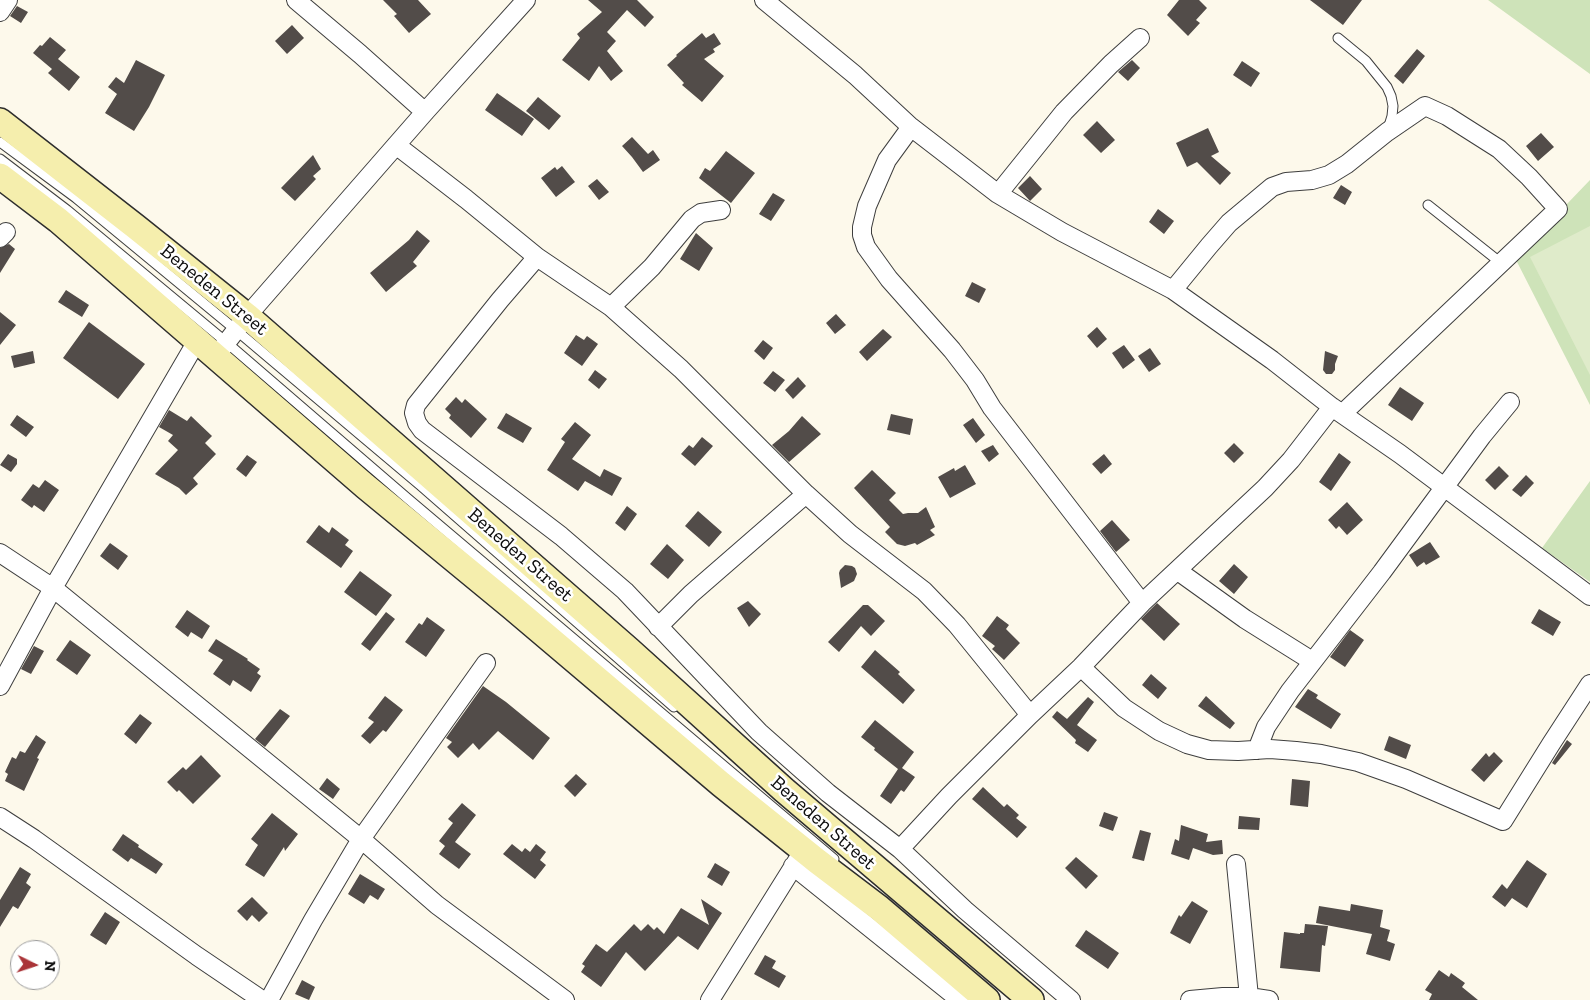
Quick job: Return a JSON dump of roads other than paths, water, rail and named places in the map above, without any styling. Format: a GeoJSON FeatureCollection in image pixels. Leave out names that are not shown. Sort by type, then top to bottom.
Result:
{"type":"FeatureCollection","features":[{"type":"Feature","properties":{"kind":"main road","name":"Beneden Street"},"geometry":{"type":"LineString","coordinates":[[0,121],[122,216],[225,337],[365,486],[721,784],[798,858],[879,908],[990,997]]}},
{"type":"Feature","properties":{"kind":"main road","name":"Beneden Street"},"geometry":{"type":"LineString","coordinates":[[0,176],[58,220],[225,337],[629,650],[784,790],[1030,1000]]}},
{"type":"Feature","properties":{"kind":"street"},"geometry":{"type":"LineString","coordinates":[[0,12],[8,0]]}},
{"type":"Feature","properties":{"kind":"street"},"geometry":{"type":"LineString","coordinates":[[296,0],[360,54],[424,112]]}},
{"type":"Feature","properties":{"kind":"street"},"geometry":{"type":"LineString","coordinates":[[0,686],[53,588],[225,337],[526,0]]}},
{"type":"Feature","properties":{"kind":"street"},"geometry":{"type":"LineString","coordinates":[[764,0],[855,75],[911,127],[998,194],[1062,232],[1173,290],[1272,360],[1590,596]]}},
{"type":"Feature","properties":{"kind":"street"},"geometry":{"type":"LineString","coordinates":[[998,194],[1064,112],[1111,64],[1140,38]]}},
{"type":"Feature","properties":{"kind":"street"},"geometry":{"type":"LineString","coordinates":[[900,848],[949,796],[1081,667],[1142,603],[1265,488],[1337,410],[1501,263],[1558,209],[1529,177],[1499,149],[1447,116],[1425,106],[1387,132],[1347,164],[1329,175],[1312,180],[1286,182],[1272,187],[1229,224],[1173,290]]}},
{"type":"Feature","properties":{"kind":"street"},"geometry":{"type":"LineString","coordinates":[[911,127],[887,160],[866,206],[862,227],[862,235],[866,247],[889,279],[952,350],[975,380],[992,408],[1142,603]]}},
{"type":"Feature","properties":{"kind":"street"},"geometry":{"type":"LineString","coordinates":[[396,145],[537,257],[611,307],[682,369],[806,494],[850,534],[924,591],[957,625],[1030,716]]}},
{"type":"Feature","properties":{"kind":"street"},"geometry":{"type":"LineString","coordinates":[[611,307],[652,267],[692,219],[702,213],[721,210]]}},
{"type":"Feature","properties":{"kind":"street"},"geometry":{"type":"LineString","coordinates":[[537,257],[416,405],[414,413],[417,423],[422,430],[561,536],[625,591],[759,732],[828,793],[900,848],[965,910],[1070,1000]]}},
{"type":"Feature","properties":{"kind":"street"},"geometry":{"type":"LineString","coordinates":[[1257,750],[1273,715],[1312,661],[1382,572],[1482,436],[1510,402]]}},
{"type":"Feature","properties":{"kind":"street"},"geometry":{"type":"LineString","coordinates":[[658,627],[691,594],[806,494]]}},
{"type":"Feature","properties":{"kind":"street"},"geometry":{"type":"LineString","coordinates":[[0,553],[53,588],[361,839],[437,905],[565,1000]]}},
{"type":"Feature","properties":{"kind":"street"},"geometry":{"type":"LineString","coordinates":[[1178,571],[1245,619],[1312,661]]}},
{"type":"Feature","properties":{"kind":"street"},"geometry":{"type":"LineString","coordinates":[[269,1000],[361,839],[486,663]]}},
{"type":"Feature","properties":{"kind":"street"},"geometry":{"type":"LineString","coordinates":[[1081,667],[1124,708],[1159,731],[1186,744],[1209,750],[1296,751],[1358,762],[1406,779],[1503,821],[1550,744],[1590,684]]}},
{"type":"Feature","properties":{"kind":"street"},"geometry":{"type":"LineString","coordinates":[[0,817],[262,1000]]}},
{"type":"Feature","properties":{"kind":"street"},"geometry":{"type":"LineString","coordinates":[[710,1000],[798,858],[960,1000]]}},
{"type":"Feature","properties":{"kind":"street"},"geometry":{"type":"LineString","coordinates":[[1236,864],[1248,997]]}},
{"type":"Feature","properties":{"kind":"street"},"geometry":{"type":"LineString","coordinates":[[1190,1000],[1223,997],[1248,997],[1269,1000]]}},
{"type":"Feature","properties":{"kind":"lane"},"geometry":{"type":"LineString","coordinates":[[1338,38],[1366,61],[1387,87],[1393,106],[1387,132]]}},
{"type":"Feature","properties":{"kind":"lane"},"geometry":{"type":"LineString","coordinates":[[0,142],[76,198],[225,337],[609,670],[842,866]]}},
{"type":"Feature","properties":{"kind":"lane"},"geometry":{"type":"LineString","coordinates":[[0,159],[67,210],[225,337],[420,485],[680,712]]}},
{"type":"Feature","properties":{"kind":"lane"},"geometry":{"type":"LineString","coordinates":[[1428,205],[1501,263]]}},
{"type":"Feature","properties":{"kind":"lane"},"geometry":{"type":"LineString","coordinates":[[769,789],[806,821]]}},
{"type":"Feature","properties":{"kind":"lane"},"geometry":{"type":"LineString","coordinates":[[872,891],[990,997]]}}]}
